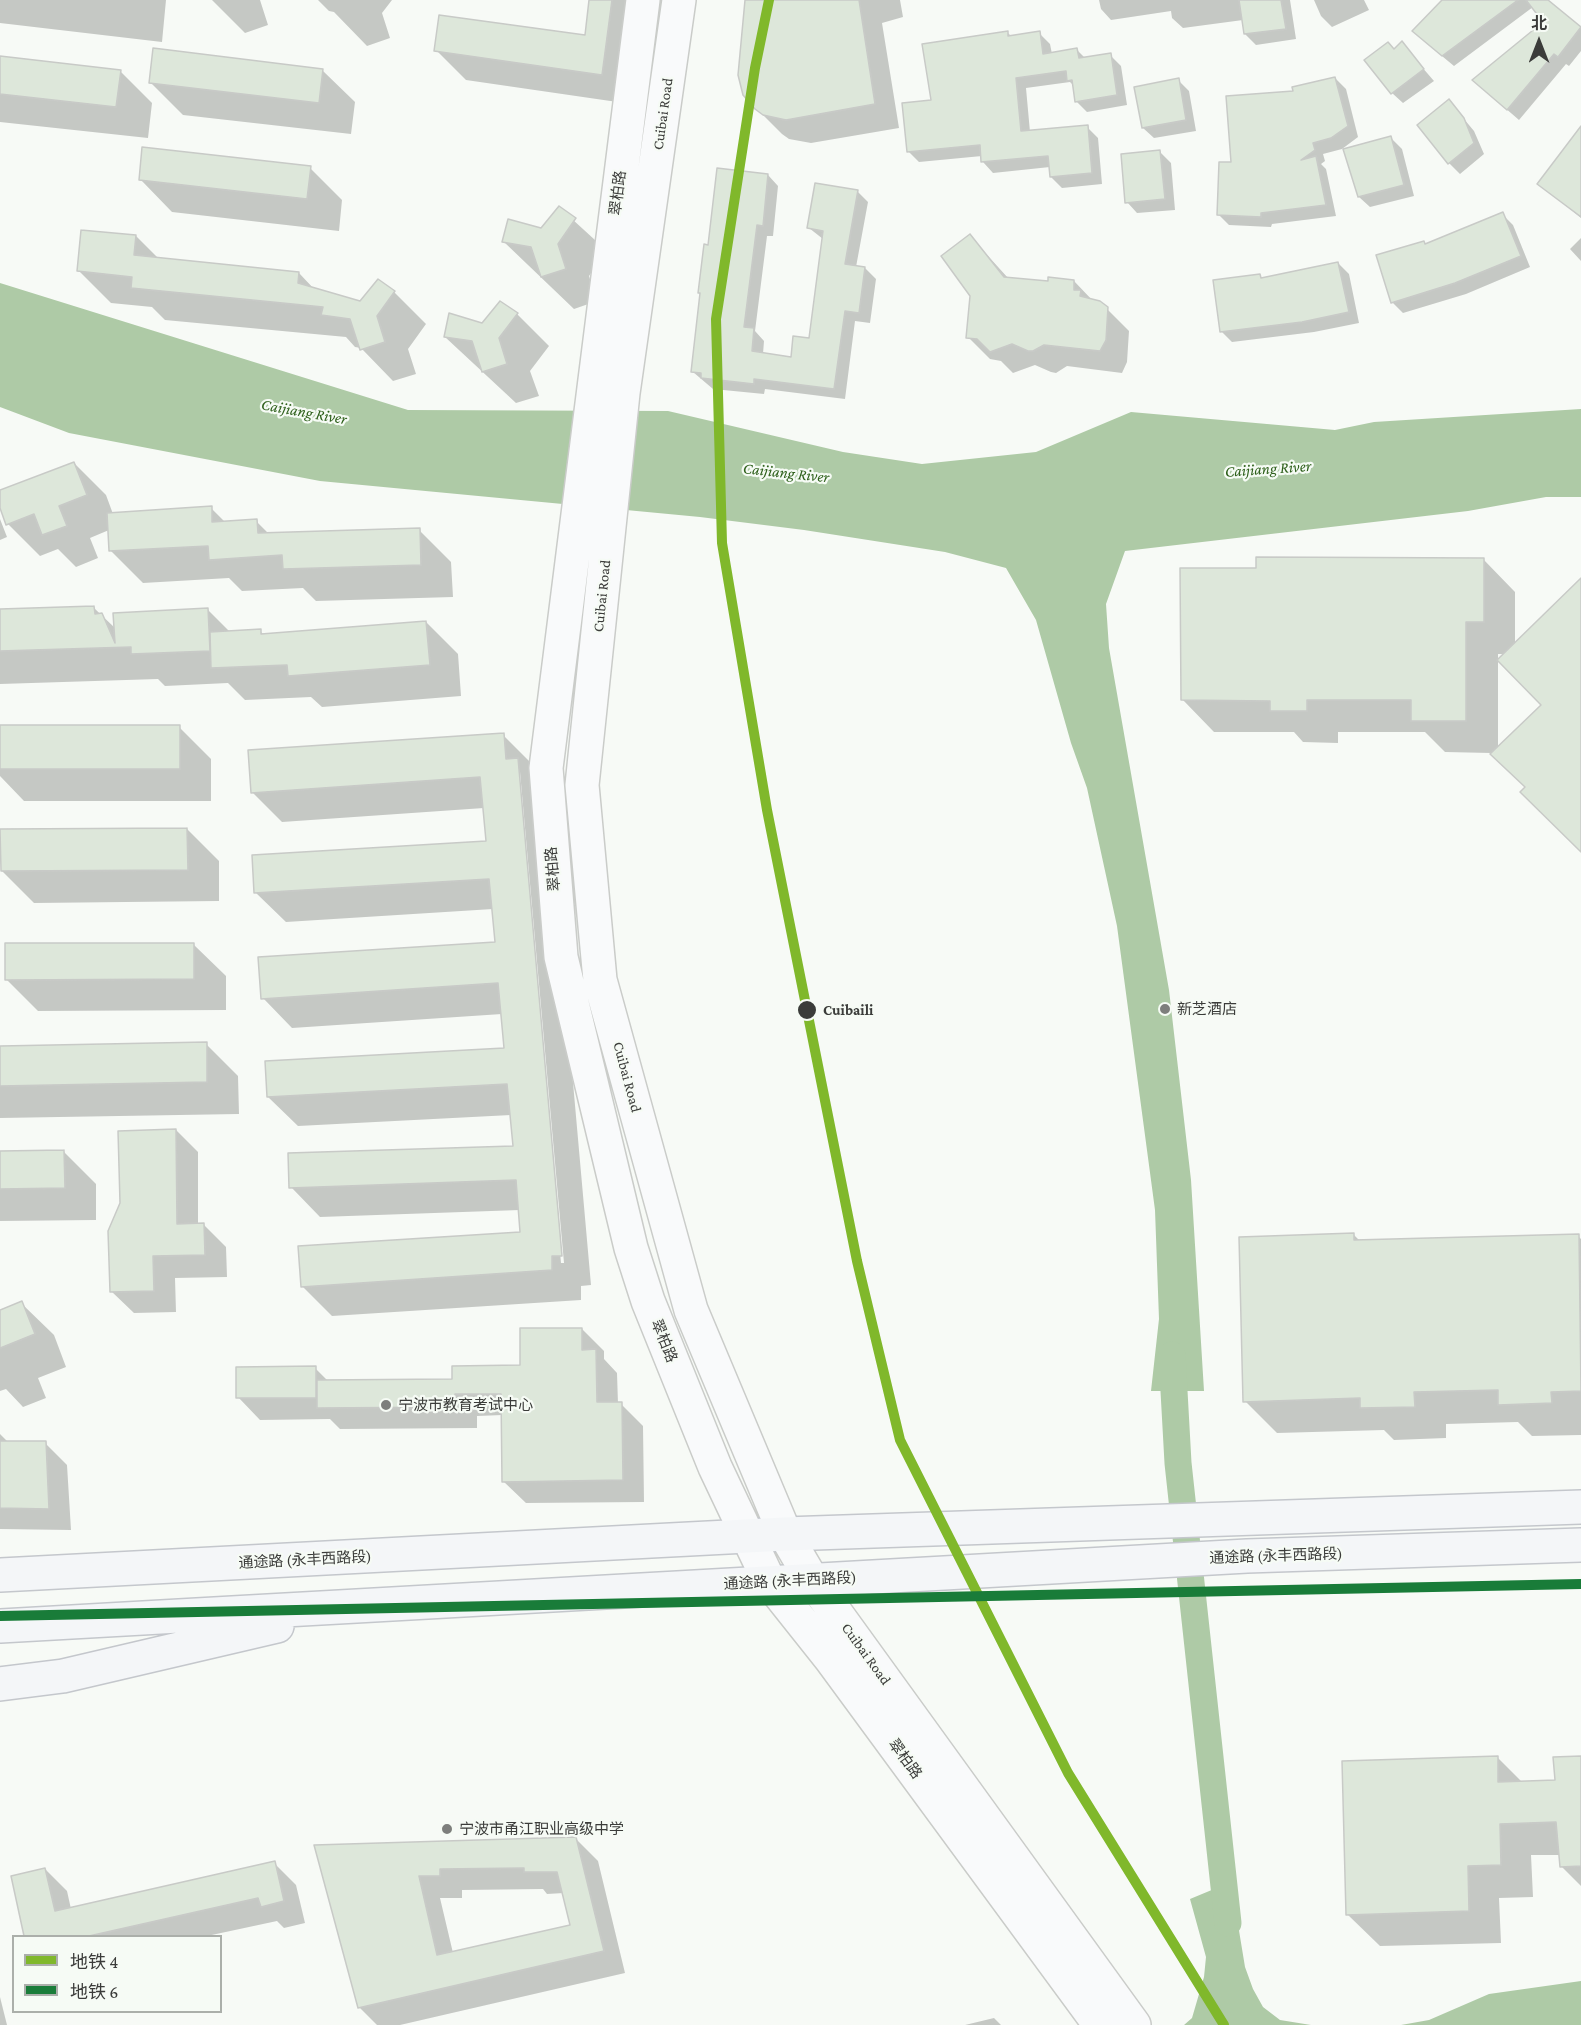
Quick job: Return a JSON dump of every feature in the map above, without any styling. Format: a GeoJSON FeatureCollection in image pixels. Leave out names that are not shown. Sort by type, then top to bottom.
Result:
{"type":"FeatureCollection","features":[{"type":"Feature","properties":{"kind":"main road","name":"翠柏路"},"geometry":{"type":"LineString","coordinates":[[609,390],[643,0]]}},
{"type":"Feature","properties":{"kind":"main road","name":"Cuibai Road"},"geometry":{"type":"LineString","coordinates":[[575,542],[609,390],[679,0]]}},
{"type":"Feature","properties":{"kind":"main road","name":"Cuibai Road"},"geometry":{"type":"LineString","coordinates":[[609,390],[607,547],[582,785],[600,980],[691,1310],[785,1534],[812,1580],[1120,2021]]}},
{"type":"Feature","properties":{"kind":"main road","name":"翠柏路"},"geometry":{"type":"LineString","coordinates":[[575,542],[546,768],[561,957],[631,1248],[644,1291],[715,1467],[769,1581],[1120,2021]]}},
{"type":"Feature","properties":{"kind":"main road","name":"通途路 (永丰西路段)"},"geometry":{"type":"LineString","coordinates":[[0,1575],[748,1538],[785,1534],[1104,1525],[1581,1507]]}},
{"type":"Feature","properties":{"kind":"main road","name":"通途路 (永丰西路段)"},"geometry":{"type":"LineString","coordinates":[[0,1626],[769,1581],[1247,1556],[1581,1545]]}},
{"type":"Feature","properties":{"kind":"main road"},"geometry":{"type":"LineString","coordinates":[[0,1684],[63,1676],[367,1605]]}},
{"type":"Feature","properties":{"kind":"water","name":"Caijiang River"},"geometry":{"type":"Polygon","coordinates":[[[0,283],[408,410],[668,411],[843,452],[922,464],[1036,452],[1131,412],[1335,430],[1374,422],[1581,409],[1581,497],[1546,497],[1468,511],[1125,551],[1106,604],[1109,648],[1169,990],[1191,1180],[1204,1391],[1151,1391],[1159,1319],[1155,1210],[1117,926],[1087,788],[1071,743],[1036,620],[1006,568],[945,552],[804,530],[700,517],[320,481],[69,433],[0,407],[0,283]]]}},
{"type":"Feature","properties":{"kind":"water"},"geometry":{"type":"Polygon","coordinates":[[[1231,1882],[1245,1967],[1263,2007],[1280,2020],[1311,2025],[1184,2025],[1192,2018],[1204,1977],[1206,1957],[1190,1899],[1231,1882]]]}},
{"type":"Feature","properties":{"kind":"water"},"geometry":{"type":"Polygon","coordinates":[[[1581,1981],[1581,2025],[1401,2025],[1429,2020],[1489,1994],[1581,1981]]]}},
{"type":"Feature","properties":{"kind":"building"},"geometry":{"type":"Polygon","coordinates":[[[589,0],[612,0],[602,75],[434,51],[439,15],[585,35],[589,0]]]}},
{"type":"Feature","properties":{"kind":"building"},"geometry":{"type":"Polygon","coordinates":[[[745,0],[859,0],[875,104],[786,120],[763,115],[755,109],[743,95],[738,75],[745,0]]]}},
{"type":"Feature","properties":{"kind":"building"},"geometry":{"type":"Polygon","coordinates":[[[1239,0],[1281,0],[1286,29],[1244,34],[1239,0]]]}},
{"type":"Feature","properties":{"kind":"building"},"geometry":{"type":"Polygon","coordinates":[[[1442,0],[1518,0],[1442,56],[1412,31],[1442,0]]]}},
{"type":"Feature","properties":{"kind":"building"},"geometry":{"type":"Polygon","coordinates":[[[1526,0],[1548,0],[1581,27],[1558,57],[1554,54],[1507,110],[1472,80],[1543,22],[1526,0]]]}},
{"type":"Feature","properties":{"kind":"building"},"geometry":{"type":"Polygon","coordinates":[[[1008,31],[1008,36],[1040,31],[1043,54],[1077,48],[1079,58],[1111,53],[1117,95],[1075,102],[1072,80],[1067,81],[1066,71],[1016,78],[1021,131],[1088,125],[1092,173],[1050,177],[1048,156],[981,162],[980,145],[907,152],[902,103],[931,100],[922,44],[1008,31]]]}},
{"type":"Feature","properties":{"kind":"building"},"geometry":{"type":"Polygon","coordinates":[[[1402,41],[1424,69],[1391,94],[1364,60],[1388,42],[1394,49],[1402,41]]]}},
{"type":"Feature","properties":{"kind":"building"},"geometry":{"type":"Polygon","coordinates":[[[153,48],[323,69],[319,103],[149,83],[153,48]]]}},
{"type":"Feature","properties":{"kind":"building"},"geometry":{"type":"Polygon","coordinates":[[[0,56],[121,70],[116,107],[0,94],[0,56]]]}},
{"type":"Feature","properties":{"kind":"building"},"geometry":{"type":"Polygon","coordinates":[[[1335,77],[1348,126],[1331,138],[1313,143],[1315,150],[1301,160],[1316,156],[1326,205],[1261,213],[1261,217],[1217,215],[1219,162],[1231,162],[1226,96],[1293,91],[1292,87],[1335,77]]]}},
{"type":"Feature","properties":{"kind":"building"},"geometry":{"type":"Polygon","coordinates":[[[1179,78],[1186,120],[1142,128],[1134,87],[1179,78]]]}},
{"type":"Feature","properties":{"kind":"building"},"geometry":{"type":"Polygon","coordinates":[[[1449,99],[1464,118],[1474,143],[1448,164],[1417,125],[1449,99]]]}},
{"type":"Feature","properties":{"kind":"building"},"geometry":{"type":"Polygon","coordinates":[[[1581,126],[1581,217],[1537,184],[1581,126]]]}},
{"type":"Feature","properties":{"kind":"building"},"geometry":{"type":"Polygon","coordinates":[[[1391,136],[1404,185],[1358,197],[1343,149],[1391,136]]]}},
{"type":"Feature","properties":{"kind":"building"},"geometry":{"type":"Polygon","coordinates":[[[142,147],[311,166],[307,199],[139,180],[142,147]]]}},
{"type":"Feature","properties":{"kind":"building"},"geometry":{"type":"Polygon","coordinates":[[[1160,150],[1165,199],[1125,203],[1121,154],[1160,150]]]}},
{"type":"Feature","properties":{"kind":"building"},"geometry":{"type":"Polygon","coordinates":[[[717,168],[768,174],[763,226],[757,225],[744,327],[754,328],[752,351],[791,357],[793,336],[809,338],[823,231],[807,228],[815,183],[858,190],[845,264],[865,267],[859,313],[845,311],[834,389],[754,379],[754,384],[701,378],[701,373],[691,372],[704,244],[708,245],[717,168]]]}},
{"type":"Feature","properties":{"kind":"building"},"geometry":{"type":"Polygon","coordinates":[[[559,206],[576,218],[558,244],[566,269],[541,277],[531,247],[502,242],[508,219],[541,228],[559,206]]]}},
{"type":"Feature","properties":{"kind":"building"},"geometry":{"type":"Polygon","coordinates":[[[1503,212],[1521,256],[1455,283],[1391,303],[1376,255],[1424,241],[1425,244],[1503,212]]]}},
{"type":"Feature","properties":{"kind":"building"},"geometry":{"type":"Polygon","coordinates":[[[81,230],[136,235],[134,255],[299,272],[298,283],[360,301],[378,279],[395,291],[377,316],[385,342],[360,350],[350,319],[321,315],[323,307],[131,288],[132,277],[77,271],[81,230]]]}},
{"type":"Feature","properties":{"kind":"building"},"geometry":{"type":"Polygon","coordinates":[[[970,234],[1004,277],[1048,281],[1048,277],[1074,280],[1074,290],[1081,290],[1080,296],[1100,301],[1108,307],[1106,340],[1100,351],[1044,345],[1028,351],[1012,344],[990,352],[977,339],[966,338],[970,296],[941,256],[970,234]]]}},
{"type":"Feature","properties":{"kind":"building"},"geometry":{"type":"Polygon","coordinates":[[[1338,262],[1349,312],[1302,322],[1220,332],[1213,280],[1260,274],[1261,278],[1338,262]]]}},
{"type":"Feature","properties":{"kind":"building"},"geometry":{"type":"Polygon","coordinates":[[[500,301],[518,313],[499,338],[507,364],[482,372],[472,341],[444,337],[449,313],[482,323],[500,301]]]}},
{"type":"Feature","properties":{"kind":"building"},"geometry":{"type":"Polygon","coordinates":[[[74,462],[87,495],[59,506],[67,526],[42,535],[34,514],[6,525],[0,508],[0,490],[74,462]]]}},
{"type":"Feature","properties":{"kind":"building"},"geometry":{"type":"Polygon","coordinates":[[[212,506],[212,522],[257,519],[258,533],[420,528],[421,565],[283,569],[282,555],[209,560],[208,546],[109,551],[107,513],[212,506]]]}},
{"type":"Feature","properties":{"kind":"building"},"geometry":{"type":"Polygon","coordinates":[[[1256,557],[1484,558],[1484,622],[1466,622],[1466,721],[1411,721],[1411,700],[1307,700],[1307,711],[1270,711],[1270,701],[1181,700],[1180,568],[1256,568],[1256,557]]]}},
{"type":"Feature","properties":{"kind":"building"},"geometry":{"type":"Polygon","coordinates":[[[1581,578],[1581,852],[1520,792],[1525,787],[1490,754],[1541,705],[1497,660],[1581,578]]]}},
{"type":"Feature","properties":{"kind":"building"},"geometry":{"type":"Polygon","coordinates":[[[94,606],[95,614],[102,613],[115,643],[113,613],[208,608],[210,651],[131,654],[131,647],[0,651],[0,609],[94,606]]]}},
{"type":"Feature","properties":{"kind":"building"},"geometry":{"type":"Polygon","coordinates":[[[426,621],[430,665],[288,676],[287,665],[211,668],[210,632],[261,629],[261,634],[426,621]]]}},
{"type":"Feature","properties":{"kind":"building"},"geometry":{"type":"Polygon","coordinates":[[[0,725],[180,725],[180,769],[0,769],[0,725]]]}},
{"type":"Feature","properties":{"kind":"building"},"geometry":{"type":"Polygon","coordinates":[[[504,733],[506,759],[518,758],[562,1256],[552,1256],[552,1270],[301,1287],[298,1246],[520,1232],[516,1180],[289,1188],[288,1153],[513,1146],[507,1084],[267,1097],[265,1061],[504,1048],[498,983],[261,999],[258,957],[495,942],[489,879],[254,893],[252,855],[486,841],[480,777],[251,793],[248,750],[504,733]]]}},
{"type":"Feature","properties":{"kind":"building"},"geometry":{"type":"Polygon","coordinates":[[[187,828],[188,870],[1,871],[0,829],[187,828]]]}},
{"type":"Feature","properties":{"kind":"building"},"geometry":{"type":"Polygon","coordinates":[[[5,943],[194,943],[194,979],[5,980],[5,943]]]}},
{"type":"Feature","properties":{"kind":"building"},"geometry":{"type":"Polygon","coordinates":[[[207,1042],[207,1082],[0,1086],[0,1046],[207,1042]]]}},
{"type":"Feature","properties":{"kind":"building"},"geometry":{"type":"Polygon","coordinates":[[[176,1129],[177,1224],[204,1223],[205,1255],[153,1256],[154,1291],[110,1292],[108,1231],[120,1203],[118,1131],[176,1129]]]}},
{"type":"Feature","properties":{"kind":"building"},"geometry":{"type":"Polygon","coordinates":[[[64,1150],[65,1188],[0,1189],[0,1151],[64,1150]]]}},
{"type":"Feature","properties":{"kind":"building"},"geometry":{"type":"Polygon","coordinates":[[[1354,1233],[1354,1240],[1579,1234],[1581,1391],[1551,1392],[1552,1403],[1498,1405],[1498,1390],[1414,1392],[1415,1407],[1360,1408],[1360,1398],[1243,1402],[1239,1237],[1354,1233]]]}},
{"type":"Feature","properties":{"kind":"building"},"geometry":{"type":"Polygon","coordinates":[[[22,1301],[35,1334],[0,1348],[0,1310],[22,1301]]]}},
{"type":"Feature","properties":{"kind":"building","name":"宁波市教育考试中心"},"geometry":{"type":"Polygon","coordinates":[[[520,1328],[582,1328],[582,1350],[596,1349],[597,1402],[622,1402],[623,1480],[502,1482],[501,1394],[455,1394],[455,1407],[317,1408],[317,1380],[452,1379],[452,1366],[520,1365],[520,1328]]]}},
{"type":"Feature","properties":{"kind":"building"},"geometry":{"type":"Polygon","coordinates":[[[316,1366],[316,1398],[236,1398],[236,1367],[316,1366]]]}},
{"type":"Feature","properties":{"kind":"building"},"geometry":{"type":"Polygon","coordinates":[[[0,1441],[46,1441],[49,1509],[0,1508],[0,1441]]]}},
{"type":"Feature","properties":{"kind":"building"},"geometry":{"type":"Polygon","coordinates":[[[1498,1756],[1498,1782],[1555,1780],[1553,1757],[1581,1756],[1581,1866],[1560,1867],[1556,1822],[1500,1824],[1501,1865],[1468,1866],[1469,1911],[1346,1915],[1342,1761],[1498,1756]]]}},
{"type":"Feature","properties":{"kind":"building"},"geometry":{"type":"Polygon","coordinates":[[[576,1837],[604,1951],[358,2008],[314,1845],[576,1837]],[[524,1868],[440,1869],[440,1876],[419,1876],[437,1955],[570,1925],[557,1872],[524,1872],[524,1868]]]}},
{"type":"Feature","properties":{"kind":"building"},"geometry":{"type":"Polygon","coordinates":[[[275,1861],[284,1901],[261,1907],[258,1898],[93,1935],[24,1935],[11,1876],[45,1868],[55,1911],[275,1861]]]}},
{"type":"Feature","properties":{"kind":"waterway"},"geometry":{"type":"LineString","coordinates":[[1172,1355],[1178,1463],[1228,1923]]}},
{"type":"Feature","properties":{"kind":"metro line","name":"4"},"geometry":{"type":"LineString","coordinates":[[769,0],[755,68],[716,319],[722,543],[767,810],[857,1261],[900,1440],[1068,1773],[1224,2025]]}},
{"type":"Feature","properties":{"kind":"metro line","name":"6"},"geometry":{"type":"LineString","coordinates":[[0,1616],[1581,1584]]}},
{"type":"Feature","properties":{"kind":"place","name":"新芝酒店"},"geometry":{"type":"Point","coordinates":[1165,1009]}},
{"type":"Feature","properties":{"kind":"place","name":"Cuibaili"},"geometry":{"type":"Point","coordinates":[807,1010]}},
{"type":"Feature","properties":{"kind":"place","name":"宁波市教育考试中心"},"geometry":{"type":"Point","coordinates":[386,1405]}},
{"type":"Feature","properties":{"kind":"place","name":"宁波市甬江职业高级中学"},"geometry":{"type":"Point","coordinates":[447,1829]}}]}
